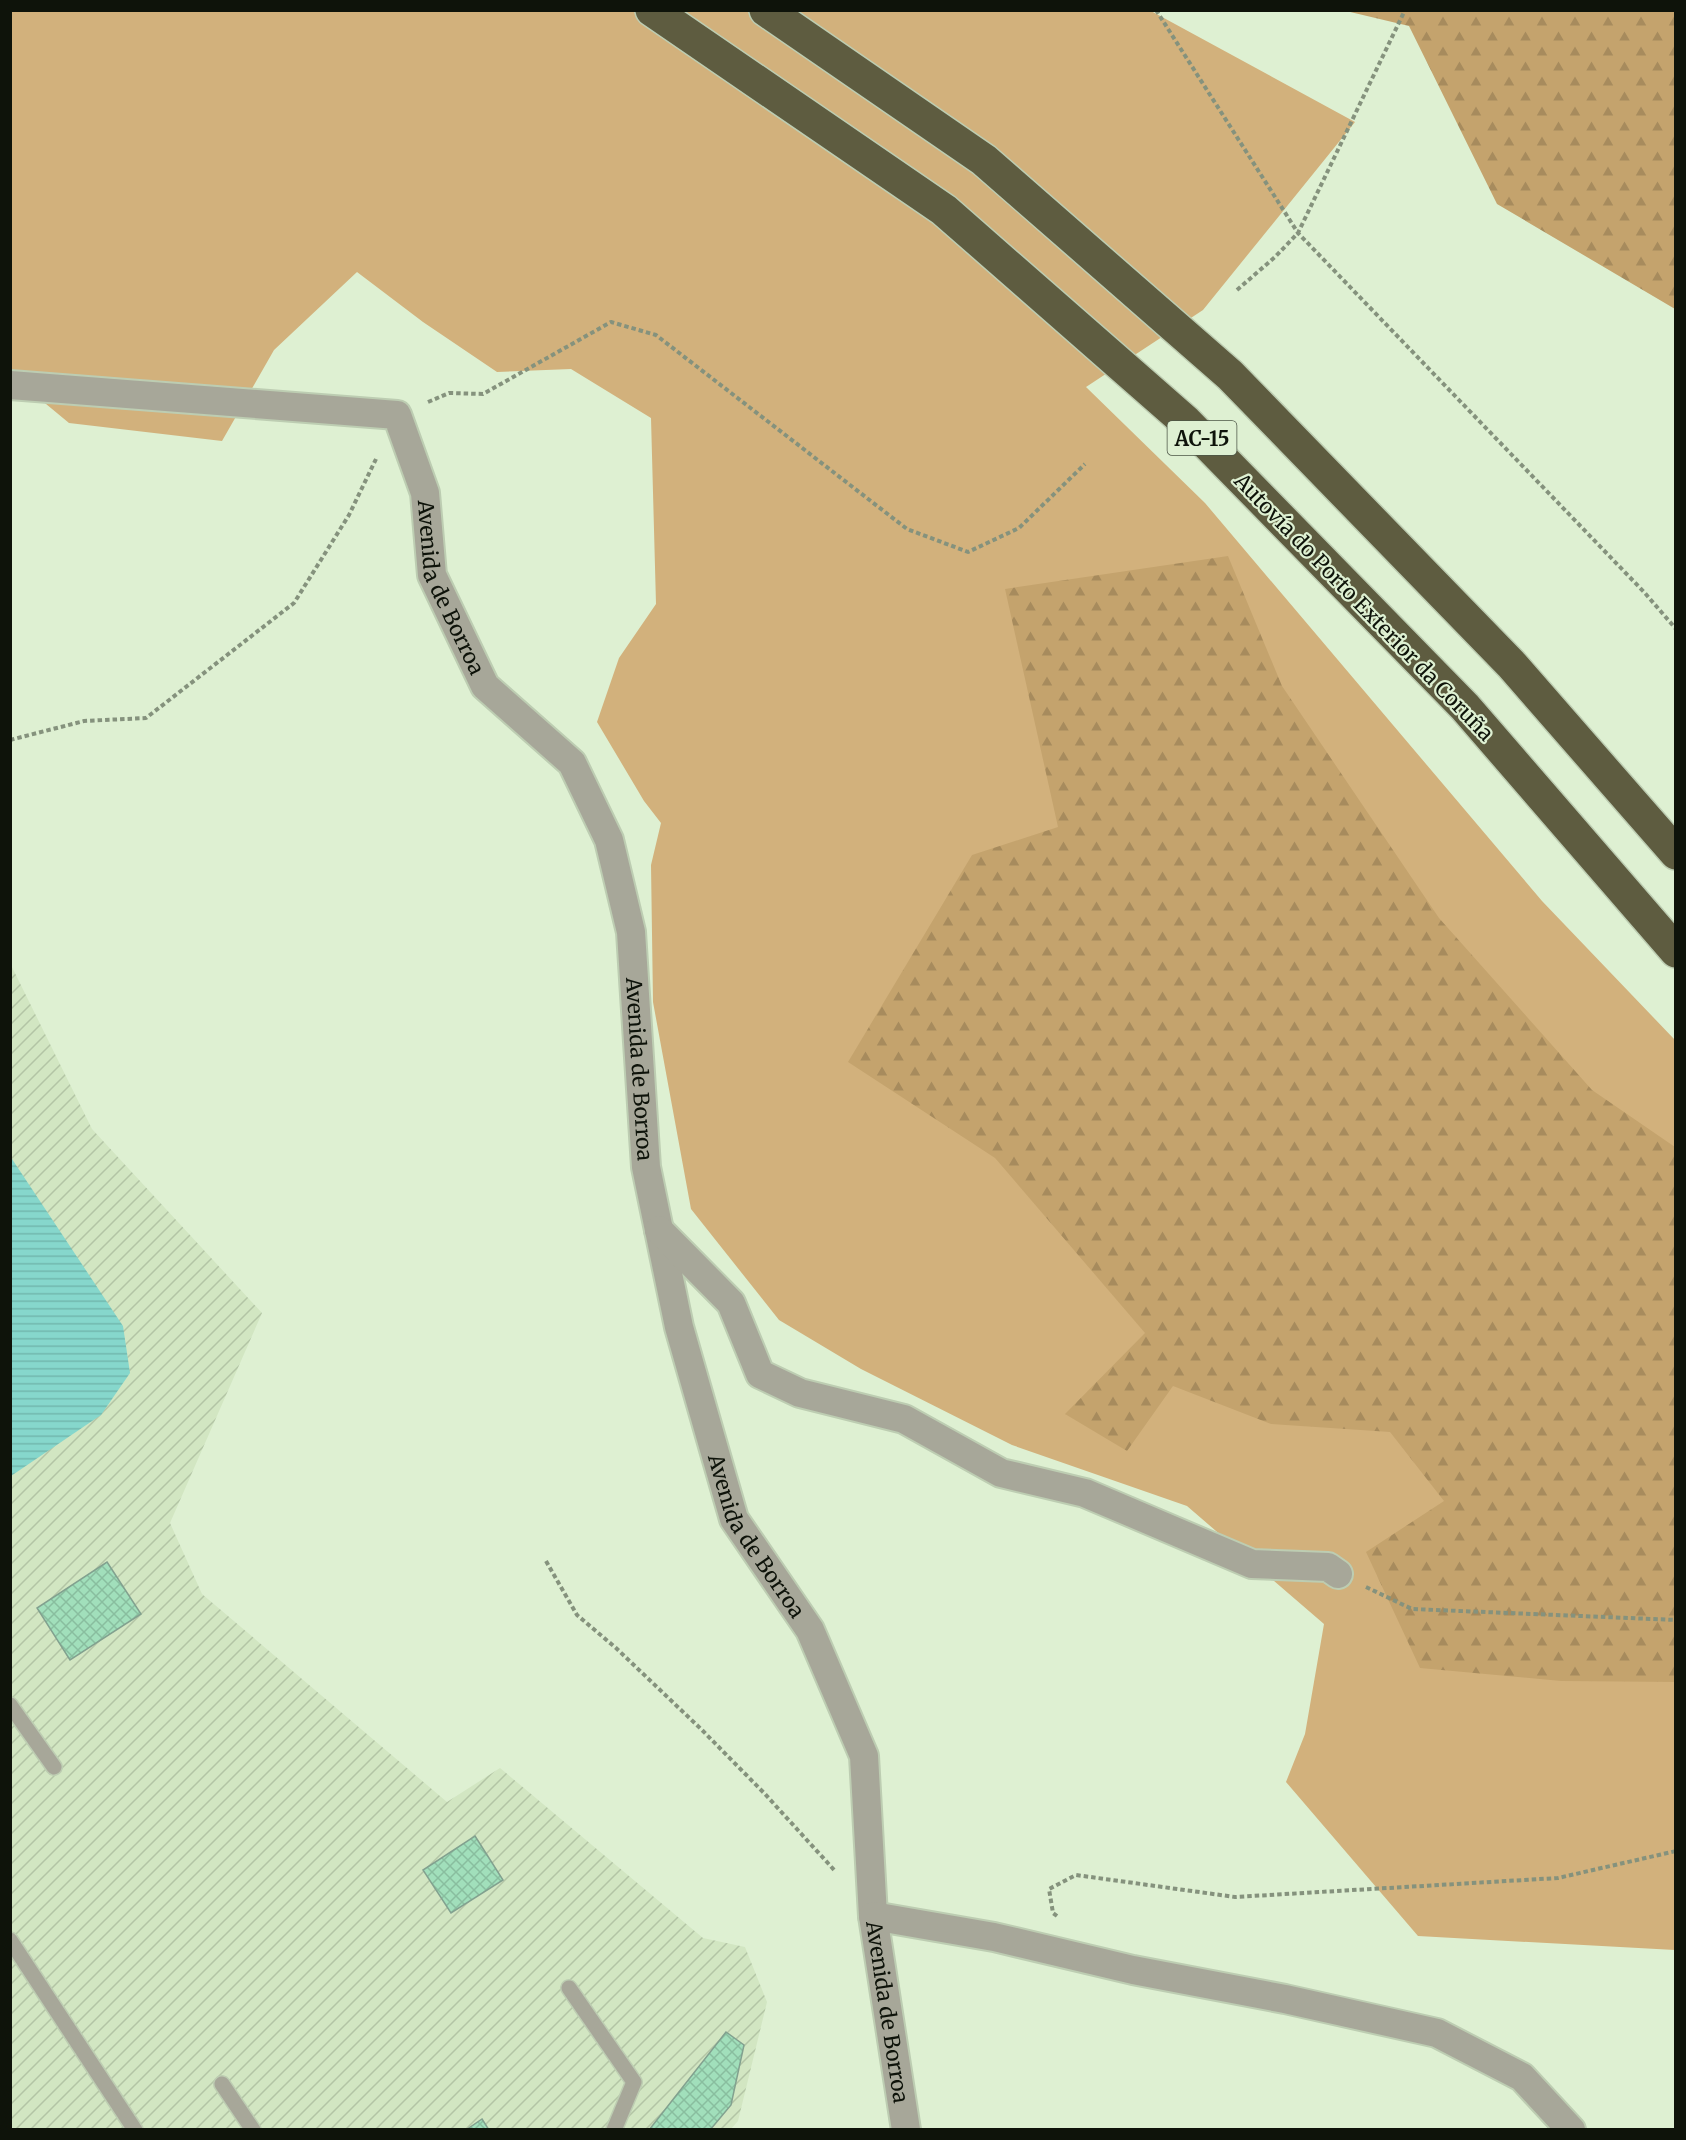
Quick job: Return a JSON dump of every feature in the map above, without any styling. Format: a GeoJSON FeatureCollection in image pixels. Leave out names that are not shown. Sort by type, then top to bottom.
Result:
{"type":"FeatureCollection","features":[{"type":"Feature","properties":{"kind":"highway","name":"Autovía do Porto Exterior da Coruña"},"geometry":{"type":"LineString","coordinates":[[652,10],[944,210],[1186,422],[1464,707],[1676,951]]}},
{"type":"Feature","properties":{"kind":"highway","name":"AC-15"},"geometry":{"type":"LineString","coordinates":[[766,10],[984,159],[1230,375],[1511,664],[1676,853]]}},
{"type":"Feature","properties":{"kind":"street"},"geometry":{"type":"LineString","coordinates":[[10,384],[396,415]]}},
{"type":"Feature","properties":{"kind":"street","name":"Avenida de Borroa"},"geometry":{"type":"LineString","coordinates":[[396,415],[425,493],[432,575],[485,686],[572,763],[609,840],[630,932],[646,1167],[679,1327],[734,1519],[810,1630],[864,1756],[873,1916],[906,2130]]}},
{"type":"Feature","properties":{"kind":"street"},"geometry":{"type":"LineString","coordinates":[[659,1230],[731,1304],[760,1374],[800,1393],[904,1419],[1001,1473],[1085,1493],[1252,1564],[1328,1567],[1338,1574]]}},
{"type":"Feature","properties":{"kind":"street"},"geometry":{"type":"LineString","coordinates":[[873,1916],[994,1937],[1133,1970],[1285,1999],[1437,2033],[1522,2077],[1571,2130]]}},
{"type":"Feature","properties":{"kind":"lane"},"geometry":{"type":"LineString","coordinates":[[10,1706],[54,1767]]}},
{"type":"Feature","properties":{"kind":"lane"},"geometry":{"type":"LineString","coordinates":[[10,1940],[135,2130]]}},
{"type":"Feature","properties":{"kind":"lane"},"geometry":{"type":"LineString","coordinates":[[569,1988],[634,2082],[614,2130]]}},
{"type":"Feature","properties":{"kind":"lane"},"geometry":{"type":"LineString","coordinates":[[222,2084],[253,2130]]}},
{"type":"Feature","properties":{"kind":"path"},"geometry":{"type":"LineString","coordinates":[[1156,10],[1298,233],[1644,592],[1676,629]]}},
{"type":"Feature","properties":{"kind":"path"},"geometry":{"type":"LineString","coordinates":[[1237,291],[1298,233],[1405,10]]}},
{"type":"Feature","properties":{"kind":"path"},"geometry":{"type":"LineString","coordinates":[[10,740],[84,721],[146,718],[294,603],[349,515],[396,415],[449,393],[483,394],[611,322],[656,335],[907,529],[968,552],[1019,528],[1085,464]]}},
{"type":"Feature","properties":{"kind":"path"},"geometry":{"type":"LineString","coordinates":[[546,1561],[577,1615],[616,1648],[709,1737],[772,1802],[873,1916]]}},
{"type":"Feature","properties":{"kind":"path"},"geometry":{"type":"LineString","coordinates":[[1338,1574],[1412,1609],[1676,1620]]}},
{"type":"Feature","properties":{"kind":"path"},"geometry":{"type":"LineString","coordinates":[[1062,1920],[1053,1913],[1049,1889],[1076,1875],[1235,1897],[1558,1878],[1676,1851]]}},
{"type":"Feature","properties":{"kind":"shaded area"},"geometry":{"type":"Polygon","coordinates":[[[10,11],[1151,11],[1355,122],[1203,310],[1086,387],[1205,503],[1542,901],[1675,1040],[1675,1950],[1418,1936],[1286,1782],[1305,1734],[1324,1624],[1187,1506],[1012,1445],[861,1369],[779,1320],[691,1209],[653,1002],[651,865],[661,823],[644,801],[597,722],[619,658],[656,604],[651,418],[571,369],[497,372],[423,322],[357,272],[274,350],[222,441],[69,423],[11,375],[10,11]]]}},
{"type":"Feature","properties":{"kind":"shaded area"},"geometry":{"type":"Polygon","coordinates":[[[10,963],[92,1129],[262,1313],[170,1523],[202,1594],[447,1802],[500,1768],[703,1938],[745,1947],[767,2002],[738,2121],[731,2129],[11,2129],[10,963]]]}},
{"type":"Feature","properties":{"kind":"green space"},"geometry":{"type":"Polygon","coordinates":[[[1346,11],[1675,11],[1675,309],[1497,204],[1409,26],[1346,11]]]}},
{"type":"Feature","properties":{"kind":"green space"},"geometry":{"type":"Polygon","coordinates":[[[1228,556],[1282,686],[1439,918],[1592,1090],[1675,1147],[1675,1682],[1561,1681],[1420,1668],[1366,1552],[1444,1501],[1390,1432],[1271,1424],[1173,1386],[1127,1451],[1065,1414],[1145,1333],[995,1158],[848,1062],[972,855],[1058,827],[1005,589],[1228,556]]]}},
{"type":"Feature","properties":{"kind":"water"},"geometry":{"type":"Polygon","coordinates":[[[10,1156],[123,1326],[130,1373],[101,1415],[11,1476],[10,1156]]]}},
{"type":"Feature","properties":{"kind":"building"},"geometry":{"type":"Polygon","coordinates":[[[107,1562],[141,1614],[70,1660],[37,1608],[107,1562]]]}},
{"type":"Feature","properties":{"kind":"building"},"geometry":{"type":"Polygon","coordinates":[[[475,1836],[503,1880],[451,1913],[423,1870],[475,1836]]]}},
{"type":"Feature","properties":{"kind":"building"},"geometry":{"type":"Polygon","coordinates":[[[726,2032],[744,2045],[731,2105],[710,2130],[649,2130],[726,2032]]]}},
{"type":"Feature","properties":{"kind":"building"},"geometry":{"type":"Polygon","coordinates":[[[482,2119],[489,2130],[466,2130],[482,2119]]]}}]}
